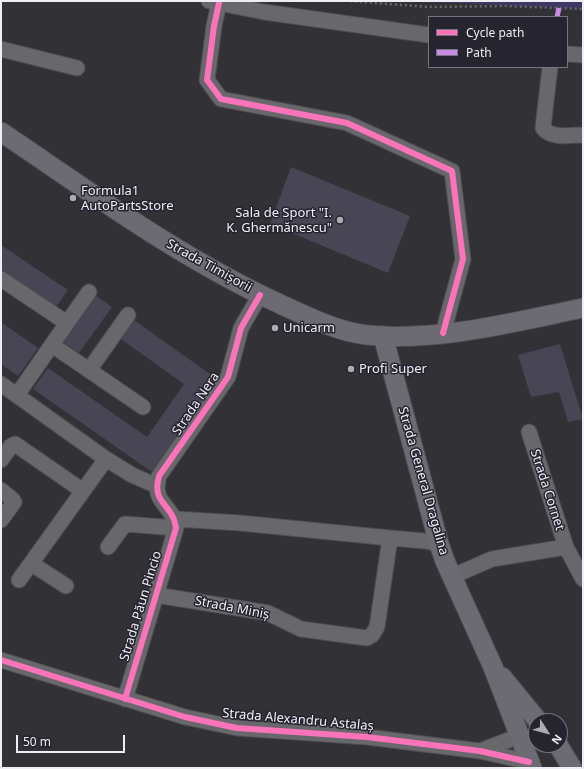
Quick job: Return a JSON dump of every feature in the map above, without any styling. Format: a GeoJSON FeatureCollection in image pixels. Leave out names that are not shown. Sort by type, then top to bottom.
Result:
{"type":"FeatureCollection","features":[{"type":"Feature","properties":{"kind":"main road","name":"Strada Timișorii"},"geometry":{"type":"LineString","coordinates":[[1,132],[156,237],[235,282],[260,295],[323,322],[365,335],[417,336],[472,330],[583,308]]}},
{"type":"Feature","properties":{"kind":"main road","name":"Strada General Dragalina"},"geometry":{"type":"LineString","coordinates":[[383,336],[439,544],[493,667],[527,735],[530,765]]}},
{"type":"Feature","properties":{"kind":"main road","name":"Strada General Dragalina"},"geometry":{"type":"LineString","coordinates":[[493,667],[531,713]]}},
{"type":"Feature","properties":{"kind":"main road"},"geometry":{"type":"LineString","coordinates":[[563,753],[572,768]]}},
{"type":"Feature","properties":{"kind":"street"},"geometry":{"type":"LineString","coordinates":[[428,35],[264,12],[214,2],[214,26],[207,80],[221,99],[347,123],[452,171],[463,259],[443,333]]}},
{"type":"Feature","properties":{"kind":"street"},"geometry":{"type":"LineString","coordinates":[[1,49],[77,68]]}},
{"type":"Feature","properties":{"kind":"street"},"geometry":{"type":"LineString","coordinates":[[568,54],[583,55]]}},
{"type":"Feature","properties":{"kind":"street"},"geometry":{"type":"LineString","coordinates":[[550,68],[543,128],[546,132],[552,135],[583,135]]}},
{"type":"Feature","properties":{"kind":"street"},"geometry":{"type":"LineString","coordinates":[[1,279],[67,323]]}},
{"type":"Feature","properties":{"kind":"street"},"geometry":{"type":"LineString","coordinates":[[17,395],[89,292]]}},
{"type":"Feature","properties":{"kind":"street","name":"Strada Nera"},"geometry":{"type":"LineString","coordinates":[[157,486],[159,476],[228,377],[241,328],[260,295]]}},
{"type":"Feature","properties":{"kind":"street"},"geometry":{"type":"LineString","coordinates":[[89,370],[128,315]]}},
{"type":"Feature","properties":{"kind":"street"},"geometry":{"type":"LineString","coordinates":[[52,345],[143,407]]}},
{"type":"Feature","properties":{"kind":"street"},"geometry":{"type":"LineString","coordinates":[[1,384],[106,459],[132,475],[157,486],[158,496],[175,524]]}},
{"type":"Feature","properties":{"kind":"street","name":"Strada Cornet"},"geometry":{"type":"LineString","coordinates":[[528,432],[566,548],[583,579]]}},
{"type":"Feature","properties":{"kind":"street"},"geometry":{"type":"LineString","coordinates":[[1,460],[15,444],[83,491]]}},
{"type":"Feature","properties":{"kind":"street"},"geometry":{"type":"LineString","coordinates":[[19,580],[32,564],[106,459]]}},
{"type":"Feature","properties":{"kind":"street"},"geometry":{"type":"LineString","coordinates":[[1,490],[12,498],[14,502],[1,520]]}},
{"type":"Feature","properties":{"kind":"street"},"geometry":{"type":"LineString","coordinates":[[108,547],[125,524],[240,524],[425,541],[439,544]]}},
{"type":"Feature","properties":{"kind":"street","name":"Strada Păun Pincio"},"geometry":{"type":"LineString","coordinates":[[125,699],[156,595],[175,524]]}},
{"type":"Feature","properties":{"kind":"street","name":"Strada Miniș"},"geometry":{"type":"LineString","coordinates":[[156,595],[268,613],[301,629],[367,638],[372,635],[377,627],[390,538]]}},
{"type":"Feature","properties":{"kind":"street","name":"Strada Cornet"},"geometry":{"type":"LineString","coordinates":[[453,576],[492,558],[566,548]]}},
{"type":"Feature","properties":{"kind":"street"},"geometry":{"type":"LineString","coordinates":[[32,564],[66,586]]}},
{"type":"Feature","properties":{"kind":"street","name":"Strada Alexandru Astalaș"},"geometry":{"type":"LineString","coordinates":[[1,660],[185,717],[237,728],[367,737],[480,751],[530,765]]}},
{"type":"Feature","properties":{"kind":"street","name":"Strada Alexandru Astalaș"},"geometry":{"type":"LineString","coordinates":[[480,751],[527,735]]}},
{"type":"Feature","properties":{"kind":"path"},"geometry":{"type":"LineString","coordinates":[[350,1],[430,7],[505,6],[583,10]]}},
{"type":"Feature","properties":{"kind":"shaded area"},"geometry":{"type":"Polygon","coordinates":[[[412,1],[583,1],[583,9],[412,1]]]}},
{"type":"Feature","properties":{"kind":"building","name":"Sala de Sport \"I. K. Ghermănescu\""},"geometry":{"type":"Polygon","coordinates":[[[291,167],[410,216],[388,273],[270,224],[291,167]]]}},
{"type":"Feature","properties":{"kind":"building"},"geometry":{"type":"Polygon","coordinates":[[[1,245],[68,290],[54,310],[1,274],[1,245]]]}},
{"type":"Feature","properties":{"kind":"building"},"geometry":{"type":"Polygon","coordinates":[[[95,295],[112,307],[79,353],[62,341],[95,295]]]}},
{"type":"Feature","properties":{"kind":"building"},"geometry":{"type":"Polygon","coordinates":[[[131,318],[217,379],[152,472],[33,389],[48,368],[147,437],[184,384],[118,337],[131,318]]]}},
{"type":"Feature","properties":{"kind":"building"},"geometry":{"type":"Polygon","coordinates":[[[1,322],[38,348],[18,376],[1,364],[1,322]]]}},
{"type":"Feature","properties":{"kind":"building"},"geometry":{"type":"Polygon","coordinates":[[[560,344],[583,419],[568,422],[559,392],[531,397],[518,355],[560,344]]]}},
{"type":"Feature","properties":{"kind":"marked path"},"geometry":{"type":"LineString","coordinates":[[557,16],[559,8]]}},
{"type":"Feature","properties":{"kind":"cycle path"},"geometry":{"type":"LineString","coordinates":[[219,3],[214,26],[207,80],[221,99],[347,123],[452,171],[463,259],[443,333]]}},
{"type":"Feature","properties":{"kind":"cycle path"},"geometry":{"type":"LineString","coordinates":[[125,699],[176,528],[171,513],[160,499],[158,493],[157,486],[159,476],[228,377],[241,328],[260,295]]}},
{"type":"Feature","properties":{"kind":"cycle path"},"geometry":{"type":"LineString","coordinates":[[1,660],[185,717],[237,728],[367,737],[480,751],[529,762]]}},
{"type":"Feature","properties":{"kind":"place","name":"Formula1 AutoPartsStore"},"geometry":{"type":"Point","coordinates":[73,198]}},
{"type":"Feature","properties":{"kind":"place","name":"Sala de Sport \"I. K. Ghermănescu\""},"geometry":{"type":"Point","coordinates":[340,220]}},
{"type":"Feature","properties":{"kind":"place","name":"Unicarm"},"geometry":{"type":"Point","coordinates":[275,328]}},
{"type":"Feature","properties":{"kind":"place","name":"Profi Super"},"geometry":{"type":"Point","coordinates":[351,369]}}]}
